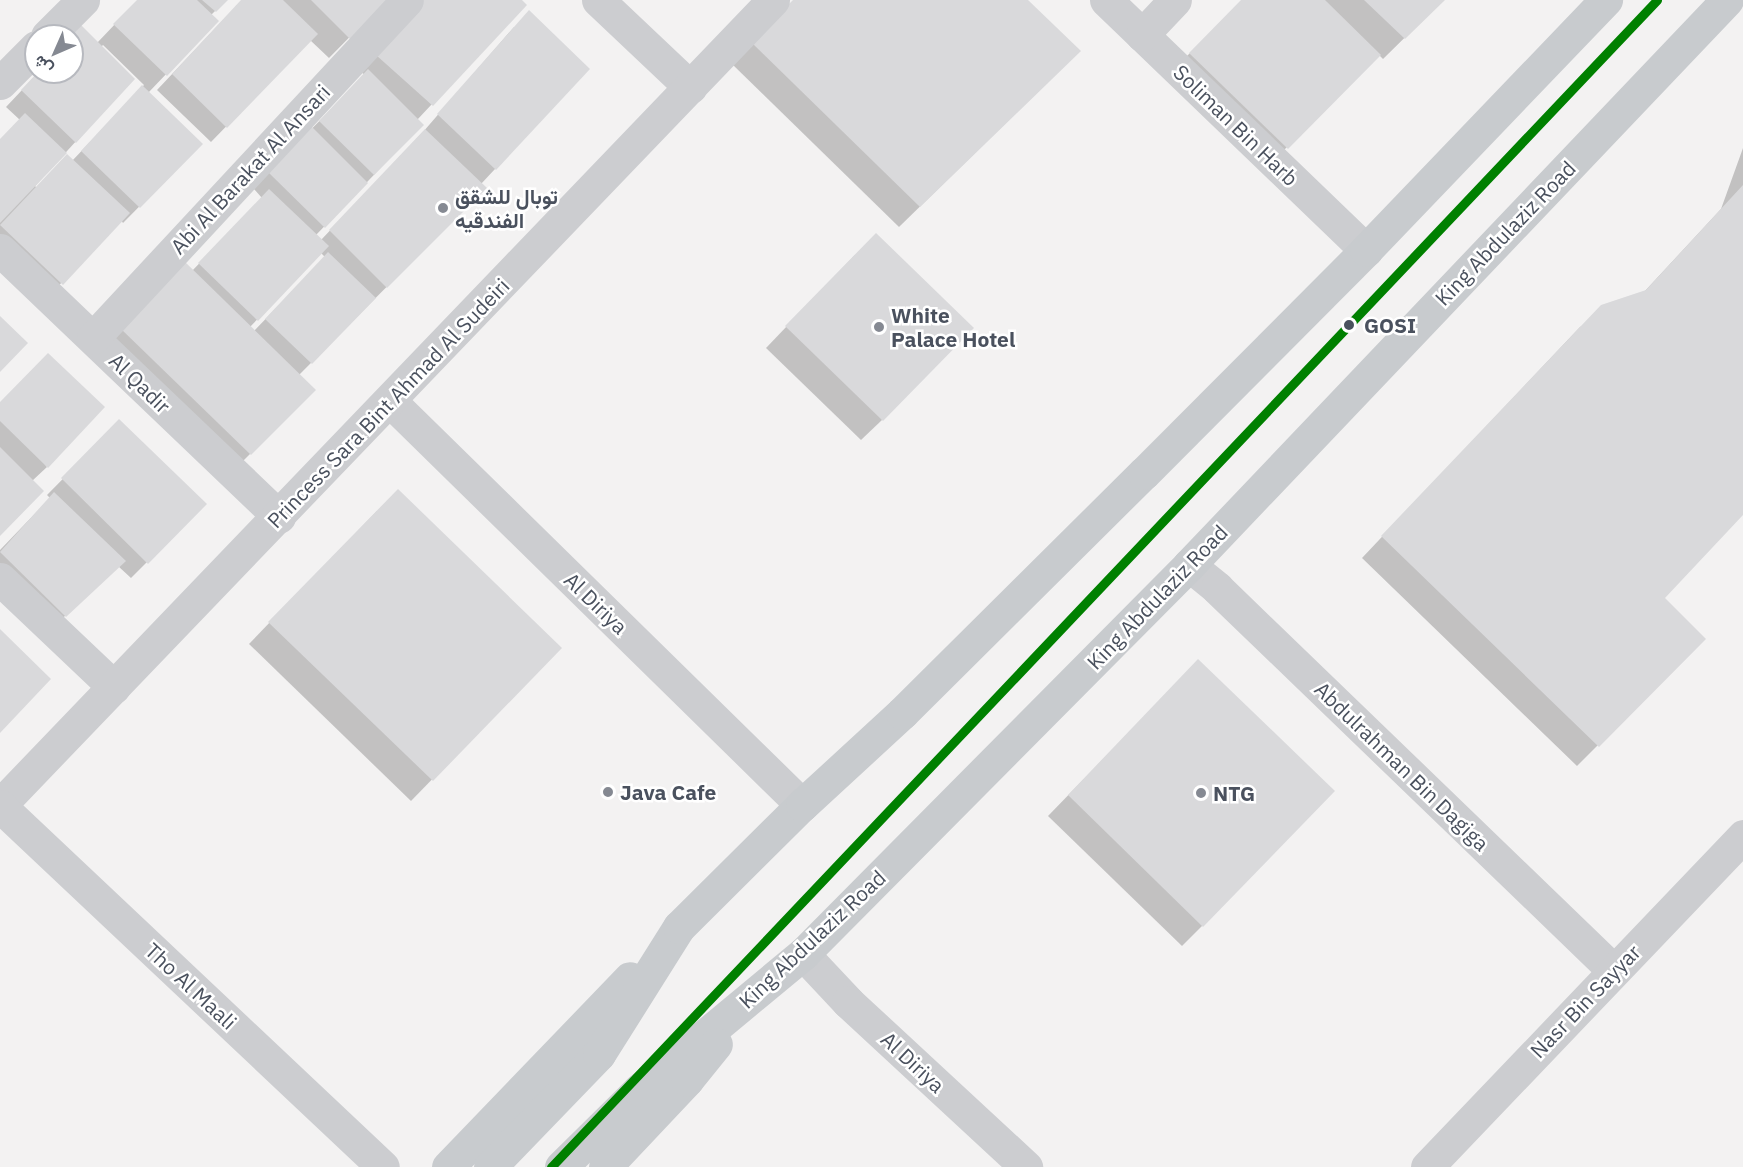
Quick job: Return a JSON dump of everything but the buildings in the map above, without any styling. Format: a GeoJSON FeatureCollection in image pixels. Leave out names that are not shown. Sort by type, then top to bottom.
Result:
{"type":"FeatureCollection","features":[{"type":"Feature","properties":{"kind":"main road"},"geometry":{"type":"LineString","coordinates":[[448,1167],[679,927],[802,805],[910,705],[1366,250],[1606,0]]}},
{"type":"Feature","properties":{"kind":"main road","name":"King Abdulaziz Road"},"geometry":{"type":"LineString","coordinates":[[561,1167],[639,1089],[803,954],[1189,565],[1727,0]]}},
{"type":"Feature","properties":{"kind":"main road"},"geometry":{"type":"LineString","coordinates":[[490,1167],[599,1054],[679,927]]}},
{"type":"Feature","properties":{"kind":"main road"},"geometry":{"type":"LineString","coordinates":[[604,1167],[687,1080],[758,993]]}},
{"type":"Feature","properties":{"kind":"street","name":"Abi Al Barakat Al Ansari"},"geometry":{"type":"LineString","coordinates":[[93,338],[407,0]]}},
{"type":"Feature","properties":{"kind":"street"},"geometry":{"type":"LineString","coordinates":[[598,0],[690,87]]}},
{"type":"Feature","properties":{"kind":"street","name":"Princess Sara Bint Ahmad Al Sudeiri"},"geometry":{"type":"LineString","coordinates":[[0,805],[773,0]]}},
{"type":"Feature","properties":{"kind":"street","name":"Soliman Bin Harb"},"geometry":{"type":"LineString","coordinates":[[1106,0],[1366,250]]}},
{"type":"Feature","properties":{"kind":"street"},"geometry":{"type":"LineString","coordinates":[[1142,35],[1175,0]]}},
{"type":"Feature","properties":{"kind":"street"},"geometry":{"type":"LineString","coordinates":[[56,24],[72,4]]}},
{"type":"Feature","properties":{"kind":"street"},"geometry":{"type":"LineString","coordinates":[[0,83],[24,59]]}},
{"type":"Feature","properties":{"kind":"street","name":"Al Qadir"},"geometry":{"type":"LineString","coordinates":[[0,250],[279,517]]}},
{"type":"Feature","properties":{"kind":"street","name":"Al Diriya"},"geometry":{"type":"LineString","coordinates":[[390,401],[802,805]]}},
{"type":"Feature","properties":{"kind":"street","name":"Abdulrahman Bin Dagiga"},"geometry":{"type":"LineString","coordinates":[[1189,565],[1217,588],[1613,970]]}},
{"type":"Feature","properties":{"kind":"street"},"geometry":{"type":"LineString","coordinates":[[0,579],[114,687]]}},
{"type":"Feature","properties":{"kind":"street","name":"Tho Al Maali"},"geometry":{"type":"LineString","coordinates":[[0,805],[383,1167]]}},
{"type":"Feature","properties":{"kind":"street","name":"Nasr Bin Sayyar"},"geometry":{"type":"LineString","coordinates":[[1427,1167],[1743,836]]}},
{"type":"Feature","properties":{"kind":"street","name":"Al Diriya"},"geometry":{"type":"LineString","coordinates":[[803,954],[848,1002],[1026,1167]]}},
{"type":"Feature","properties":{"kind":"transit line"},"geometry":{"type":"LineString","coordinates":[[551,1167],[1657,0]]}},
{"type":"Feature","properties":{"kind":"place","name":"توبال للشقق الفندقيه"},"geometry":{"type":"Point","coordinates":[443,208]}},
{"type":"Feature","properties":{"kind":"place","name":"GOSI"},"geometry":{"type":"Point","coordinates":[1349,325]}},
{"type":"Feature","properties":{"kind":"place","name":"White Palace Hotel"},"geometry":{"type":"Point","coordinates":[879,327]}},
{"type":"Feature","properties":{"kind":"place","name":"Java Cafe"},"geometry":{"type":"Point","coordinates":[608,792]}},
{"type":"Feature","properties":{"kind":"place","name":"NTG"},"geometry":{"type":"Point","coordinates":[1201,793]}}]}
